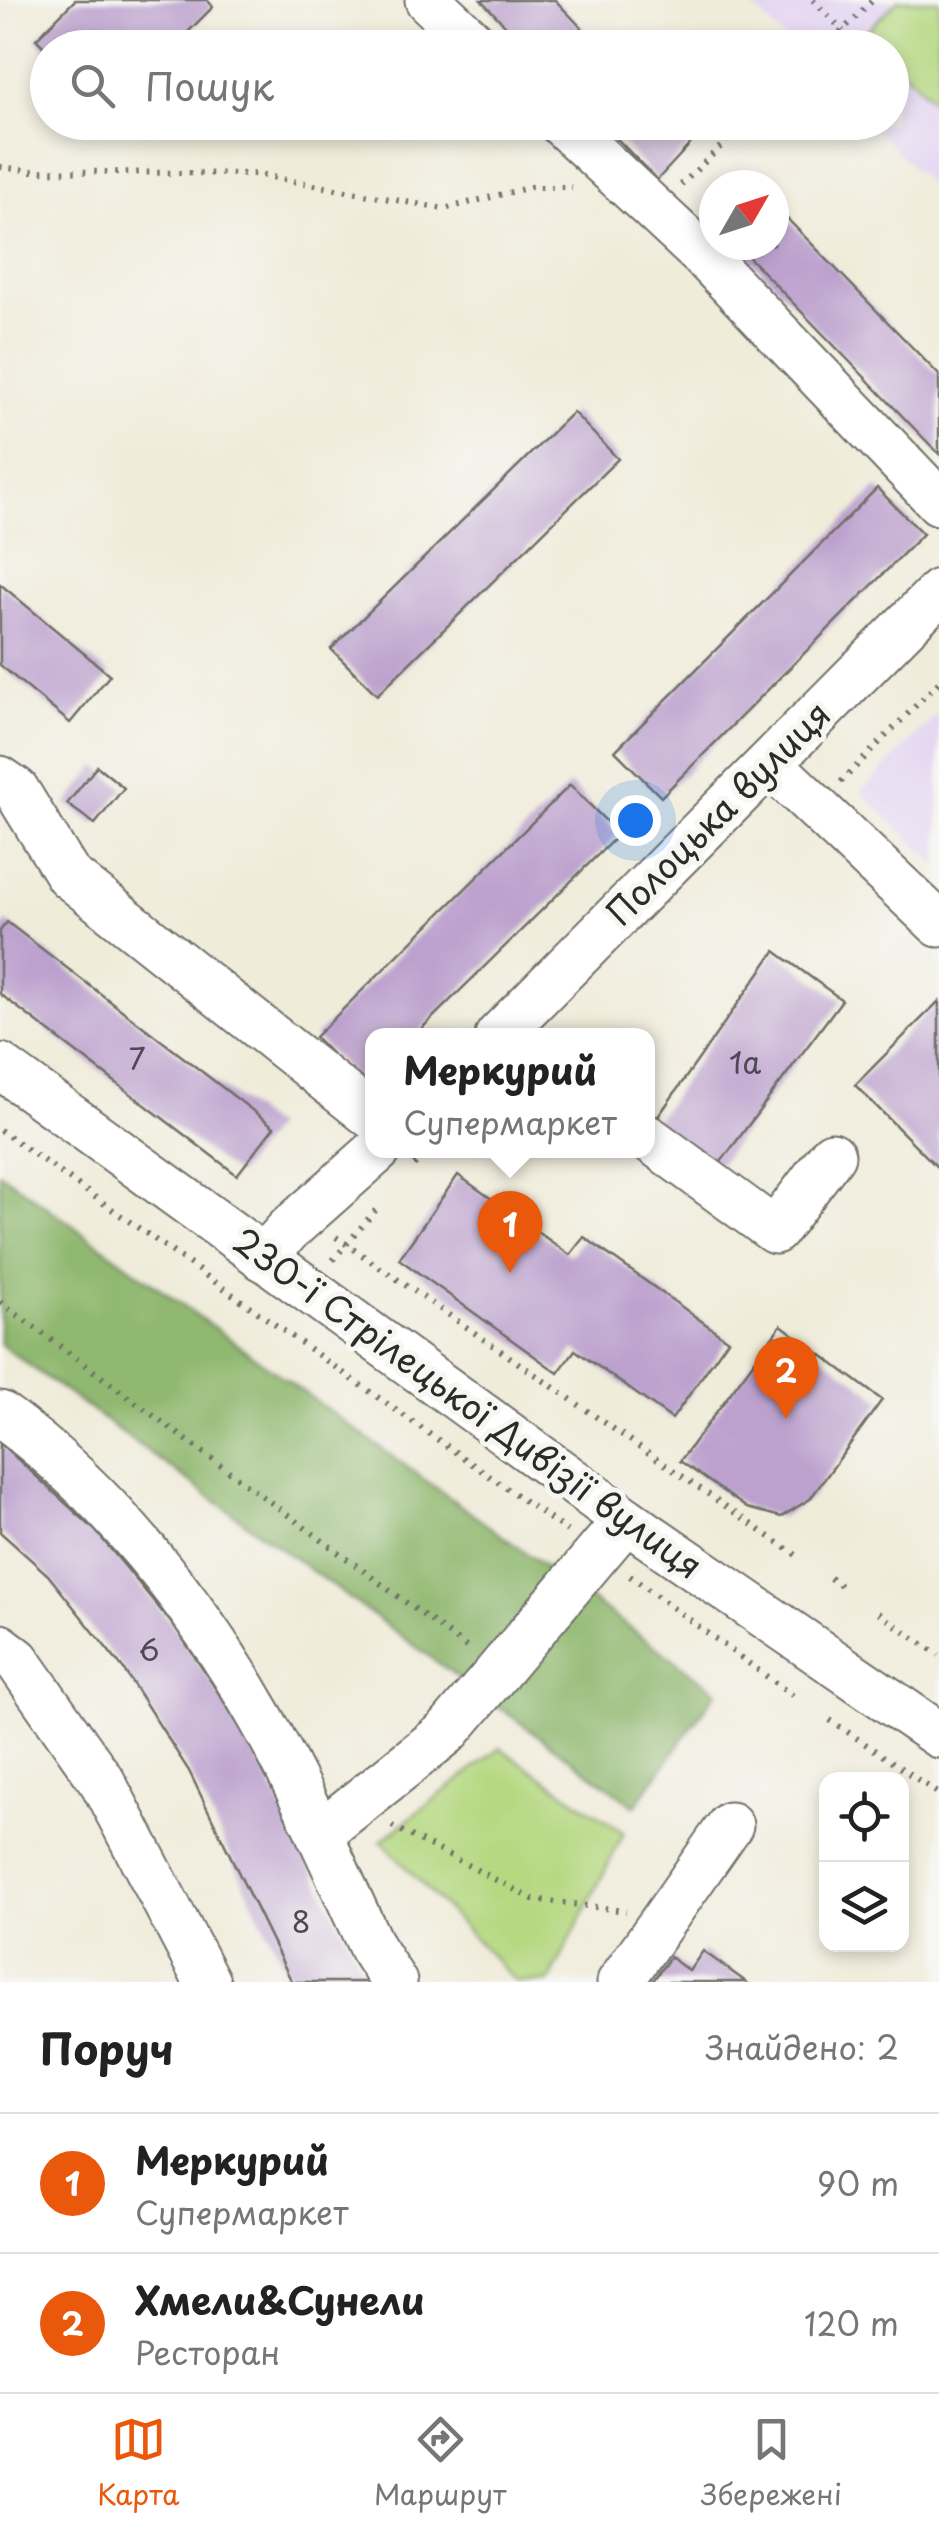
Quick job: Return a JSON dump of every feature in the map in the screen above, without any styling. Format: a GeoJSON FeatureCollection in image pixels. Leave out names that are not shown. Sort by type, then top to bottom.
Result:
{"type":"FeatureCollection","features":[{"type":"Feature","properties":{"kind":"street"},"geometry":{"type":"LineString","coordinates":[[428,0],[460,30]]}},
{"type":"Feature","properties":{"kind":"street"},"geometry":{"type":"LineString","coordinates":[[579,140],[709,261],[939,502]]}},
{"type":"Feature","properties":{"kind":"street","name":"Полоцька вулиця"},"geometry":{"type":"LineString","coordinates":[[509,1028],[939,592]]}},
{"type":"Feature","properties":{"kind":"street"},"geometry":{"type":"LineString","coordinates":[[770,764],[939,924]]}},
{"type":"Feature","properties":{"kind":"street"},"geometry":{"type":"LineString","coordinates":[[0,779],[16,790],[68,875],[365,1110]]}},
{"type":"Feature","properties":{"kind":"street","name":"230-ї Стрілецької Дивізії вулиця"},"geometry":{"type":"LineString","coordinates":[[0,1066],[262,1258],[612,1536],[939,1735]]}},
{"type":"Feature","properties":{"kind":"street"},"geometry":{"type":"LineString","coordinates":[[655,1143],[775,1230],[832,1155]]}},
{"type":"Feature","properties":{"kind":"street"},"geometry":{"type":"LineString","coordinates":[[262,1258],[290,1229],[391,1164]]}},
{"type":"Feature","properties":{"kind":"street"},"geometry":{"type":"LineString","coordinates":[[0,1414],[110,1512],[192,1612],[262,1720],[372,1948],[394,1982]]}},
{"type":"Feature","properties":{"kind":"street"},"geometry":{"type":"LineString","coordinates":[[319,1834],[447,1732],[612,1536]]}},
{"type":"Feature","properties":{"kind":"street"},"geometry":{"type":"LineString","coordinates":[[0,1647],[16,1660],[103,1783],[206,1982]]}},
{"type":"Feature","properties":{"kind":"street"},"geometry":{"type":"LineString","coordinates":[[620,1982],[730,1825]]}},
{"type":"Feature","properties":{"kind":"path"},"geometry":{"type":"LineString","coordinates":[[813,0],[843,30],[873,0]]}},
{"type":"Feature","properties":{"kind":"path"},"geometry":{"type":"LineString","coordinates":[[0,167],[32,171],[256,174],[444,208],[531,187],[642,198],[721,140]]}},
{"type":"Feature","properties":{"kind":"path"},"geometry":{"type":"LineString","coordinates":[[816,808],[939,682]]}},
{"type":"Feature","properties":{"kind":"path"},"geometry":{"type":"LineString","coordinates":[[0,1130],[280,1328],[612,1536],[796,1698]]}},
{"type":"Feature","properties":{"kind":"path"},"geometry":{"type":"LineString","coordinates":[[324,1272],[381,1204]]}},
{"type":"Feature","properties":{"kind":"path"},"geometry":{"type":"LineString","coordinates":[[0,1302],[498,1670]]}},
{"type":"Feature","properties":{"kind":"path"},"geometry":{"type":"LineString","coordinates":[[280,1328],[291,1314]]}},
{"type":"Feature","properties":{"kind":"path"},"geometry":{"type":"LineString","coordinates":[[558,1390],[799,1557]]}},
{"type":"Feature","properties":{"kind":"path"},"geometry":{"type":"LineString","coordinates":[[830,1578],[844,1589]]}},
{"type":"Feature","properties":{"kind":"path"},"geometry":{"type":"LineString","coordinates":[[878,1613],[939,1655]]}},
{"type":"Feature","properties":{"kind":"path"},"geometry":{"type":"LineString","coordinates":[[830,1720],[939,1794]]}},
{"type":"Feature","properties":{"kind":"path"},"geometry":{"type":"LineString","coordinates":[[354,1806],[533,1900],[667,1916]]}},
{"type":"Feature","properties":{"kind":"shaded area"},"geometry":{"type":"Polygon","coordinates":[[[746,0],[939,0],[939,194],[885,140],[909,140],[909,30],[776,30],[746,0]]]}},
{"type":"Feature","properties":{"kind":"shaded area"},"geometry":{"type":"Polygon","coordinates":[[[939,712],[939,868],[861,792],[939,712]]]}},
{"type":"Feature","properties":{"kind":"green space"},"geometry":{"type":"Polygon","coordinates":[[[898,0],[939,0],[939,106],[909,76],[909,30],[868,30],[898,0]]]}},
{"type":"Feature","properties":{"kind":"green space"},"geometry":{"type":"Polygon","coordinates":[[[0,1173],[717,1691],[635,1806],[0,1344],[0,1173]]]}},
{"type":"Feature","properties":{"kind":"green space"},"geometry":{"type":"Polygon","coordinates":[[[500,1748],[624,1833],[549,1982],[516,1982],[381,1841],[500,1748]]]}},
{"type":"Feature","properties":{"kind":"building"},"geometry":{"type":"Polygon","coordinates":[[[75,0],[207,0],[213,7],[190,30],[45,30],[75,0]]]}},
{"type":"Feature","properties":{"kind":"building"},"geometry":{"type":"Polygon","coordinates":[[[481,0],[555,0],[584,30],[510,30],[481,0]]]}},
{"type":"Feature","properties":{"kind":"building"},"geometry":{"type":"Polygon","coordinates":[[[618,140],[692,140],[657,180],[618,140]]]}},
{"type":"Feature","properties":{"kind":"building"},"geometry":{"type":"Polygon","coordinates":[[[789,220],[939,375],[939,454],[751,260],[789,260],[789,220]]]}},
{"type":"Feature","properties":{"kind":"building"},"geometry":{"type":"Polygon","coordinates":[[[573,412],[618,459],[377,695],[331,649],[573,412]]]}},
{"type":"Feature","properties":{"kind":"building"},"geometry":{"type":"Polygon","coordinates":[[[877,488],[923,534],[661,797],[615,751],[877,488]]]}},
{"type":"Feature","properties":{"kind":"building"},"geometry":{"type":"Polygon","coordinates":[[[0,584],[110,675],[70,723],[0,665],[0,584]]]}},
{"type":"Feature","properties":{"kind":"building"},"geometry":{"type":"Polygon","coordinates":[[[97,766],[124,788],[95,824],[67,804],[97,766]]]}},
{"type":"Feature","properties":{"kind":"building"},"geometry":{"type":"Polygon","coordinates":[[[570,785],[619,834],[422,1028],[365,1028],[363,1086],[315,1037],[570,785]]]}},
{"type":"Feature","properties":{"kind":"building"},"geometry":{"type":"Polygon","coordinates":[[[7,922],[274,1127],[237,1175],[0,994],[0,931],[7,922]]]}},
{"type":"Feature","properties":{"kind":"building"},"geometry":{"type":"Polygon","coordinates":[[[775,951],[842,1000],[712,1174],[655,1132],[655,1121],[775,951]]]}},
{"type":"Feature","properties":{"kind":"building"},"geometry":{"type":"Polygon","coordinates":[[[939,1001],[939,1169],[855,1085],[939,1001]]]}},
{"type":"Feature","properties":{"kind":"building"},"geometry":{"type":"Polygon","coordinates":[[[458,1175],[570,1255],[584,1237],[728,1340],[672,1419],[575,1350],[558,1373],[399,1259],[458,1175]]]}},
{"type":"Feature","properties":{"kind":"building"},"geometry":{"type":"Polygon","coordinates":[[[781,1325],[882,1400],[810,1499],[781,1517],[747,1508],[680,1461],[781,1325]]]}},
{"type":"Feature","properties":{"kind":"building"},"geometry":{"type":"Polygon","coordinates":[[[0,1443],[95,1530],[178,1631],[248,1738],[368,1982],[292,1982],[189,1771],[124,1670],[48,1575],[0,1532],[0,1443]]]}},
{"type":"Feature","properties":{"kind":"building"},"geometry":{"type":"Polygon","coordinates":[[[703,1951],[746,1982],[652,1982],[670,1957],[689,1971],[703,1951]]]}},
{"type":"Feature","properties":{"kind":"place","name":"Меркурий"},"geometry":{"type":"Point","coordinates":[510,1273]}},
{"type":"Feature","properties":{"kind":"place","name":"Хмели&Сунели"},"geometry":{"type":"Point","coordinates":[786,1419]}}]}
